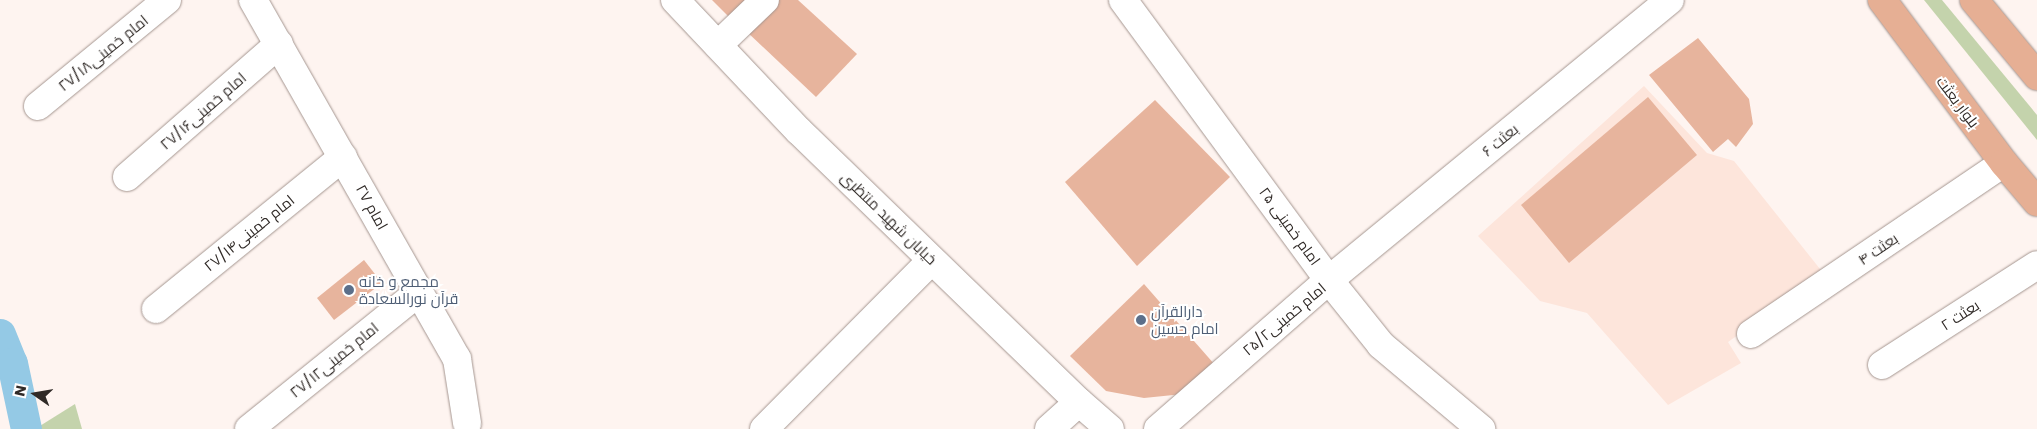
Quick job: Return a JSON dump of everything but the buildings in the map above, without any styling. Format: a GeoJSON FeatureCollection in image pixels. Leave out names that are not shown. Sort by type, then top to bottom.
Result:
{"type":"FeatureCollection","features":[{"type":"Feature","properties":{"kind":"main road","name":"بلوار بعثت"},"geometry":{"type":"LineString","coordinates":[[1882,0],[2004,163],[2037,202]]}},
{"type":"Feature","properties":{"kind":"main road"},"geometry":{"type":"LineString","coordinates":[[1974,0],[2037,76]]}},
{"type":"Feature","properties":{"kind":"street","name":"امام خمینی۲۷/۱۸"},"geometry":{"type":"LineString","coordinates":[[38,106],[168,0]]}},
{"type":"Feature","properties":{"kind":"street","name":"امام ۲۷"},"geometry":{"type":"LineString","coordinates":[[253,0],[280,44],[457,359],[466,427]]}},
{"type":"Feature","properties":{"kind":"street","name":"خیابان شهید منتظری"},"geometry":{"type":"LineString","coordinates":[[675,0],[799,131],[1079,402],[1110,429]]}},
{"type":"Feature","properties":{"kind":"street"},"geometry":{"type":"LineString","coordinates":[[718,45],[765,0]]}},
{"type":"Feature","properties":{"kind":"street","name":"امام خمینی ۲۵"},"geometry":{"type":"LineString","coordinates":[[1124,0],[1329,280],[1381,344],[1481,429]]}},
{"type":"Feature","properties":{"kind":"street","name":"بعثت ۶"},"geometry":{"type":"LineString","coordinates":[[1329,280],[1670,0]]}},
{"type":"Feature","properties":{"kind":"street","name":"امام خمینی۲۷/۱۶"},"geometry":{"type":"LineString","coordinates":[[127,177],[280,44]]}},
{"type":"Feature","properties":{"kind":"street","name":"امام خمینی۲۷/۱۴"},"geometry":{"type":"LineString","coordinates":[[156,309],[343,157]]}},
{"type":"Feature","properties":{"kind":"street","name":"بعثت ۴"},"geometry":{"type":"LineString","coordinates":[[1751,334],[2004,163]]}},
{"type":"Feature","properties":{"kind":"street"},"geometry":{"type":"LineString","coordinates":[[764,429],[932,260]]}},
{"type":"Feature","properties":{"kind":"street","name":"بعثت ۲"},"geometry":{"type":"LineString","coordinates":[[1882,365],[2037,265]]}},
{"type":"Feature","properties":{"kind":"street","name":"امام خمینی۲۵/۲"},"geometry":{"type":"LineString","coordinates":[[1158,429],[1329,280]]}},
{"type":"Feature","properties":{"kind":"street","name":"امام خمینی۲۷/۱۲"},"geometry":{"type":"LineString","coordinates":[[249,429],[419,292]]}},
{"type":"Feature","properties":{"kind":"street"},"geometry":{"type":"LineString","coordinates":[[1050,429],[1079,402]]}},
{"type":"Feature","properties":{"kind":"shaded area"},"geometry":{"type":"Polygon","coordinates":[[[1644,86],[1707,153],[1734,161],[1824,274],[1728,342],[1741,363],[1668,405],[1587,313],[1540,301],[1478,236],[1644,86]]]}},
{"type":"Feature","properties":{"kind":"green space"},"geometry":{"type":"Polygon","coordinates":[[[1924,0],[1942,0],[2037,115],[2037,140],[1924,0]]]}},
{"type":"Feature","properties":{"kind":"green space"},"geometry":{"type":"Polygon","coordinates":[[[75,404],[82,429],[35,429],[75,404]]]}},
{"type":"Feature","properties":{"kind":"waterway"},"geometry":{"type":"LineString","coordinates":[[0,334],[12,363],[26,429]]}},
{"type":"Feature","properties":{"kind":"place","name":"مجمع و خانه قرآن نورالسعادة"},"geometry":{"type":"Point","coordinates":[349,290]}},
{"type":"Feature","properties":{"kind":"place","name":"دارالقرآن امام حسین"},"geometry":{"type":"Point","coordinates":[1141,320]}}]}
